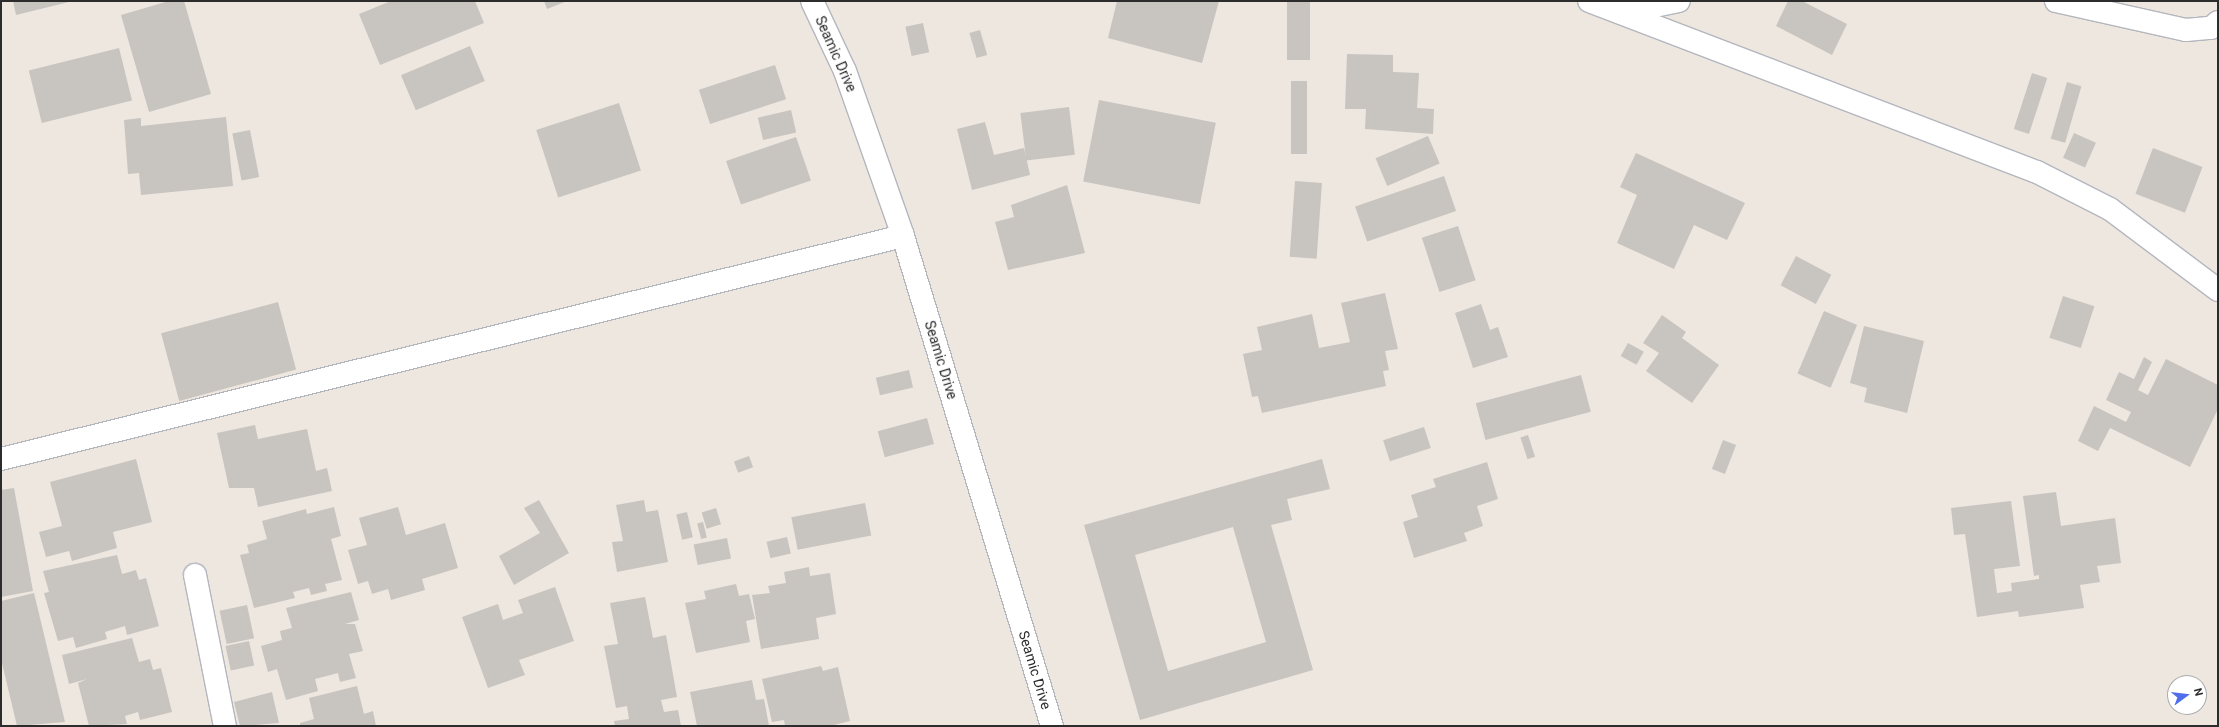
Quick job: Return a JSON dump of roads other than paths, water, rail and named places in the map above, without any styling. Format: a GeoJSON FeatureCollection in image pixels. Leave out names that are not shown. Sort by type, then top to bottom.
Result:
{"type":"FeatureCollection","features":[{"type":"Feature","properties":{"kind":"street","name":"Seamic Drive"},"geometry":{"type":"LineString","coordinates":[[812,1],[845,71],[903,236],[1052,726]]}},
{"type":"Feature","properties":{"kind":"street"},"geometry":{"type":"LineString","coordinates":[[1589,1],[2038,172],[2110,209],[2218,290]]}},
{"type":"Feature","properties":{"kind":"street"},"geometry":{"type":"LineString","coordinates":[[1621,13],[1679,1]]}},
{"type":"Feature","properties":{"kind":"street"},"geometry":{"type":"LineString","coordinates":[[2056,1],[2186,30],[2211,28],[2218,22]]}},
{"type":"Feature","properties":{"kind":"street"},"geometry":{"type":"LineString","coordinates":[[1,459],[903,236]]}},
{"type":"Feature","properties":{"kind":"street"},"geometry":{"type":"LineString","coordinates":[[195,574],[225,726]]}}]}
